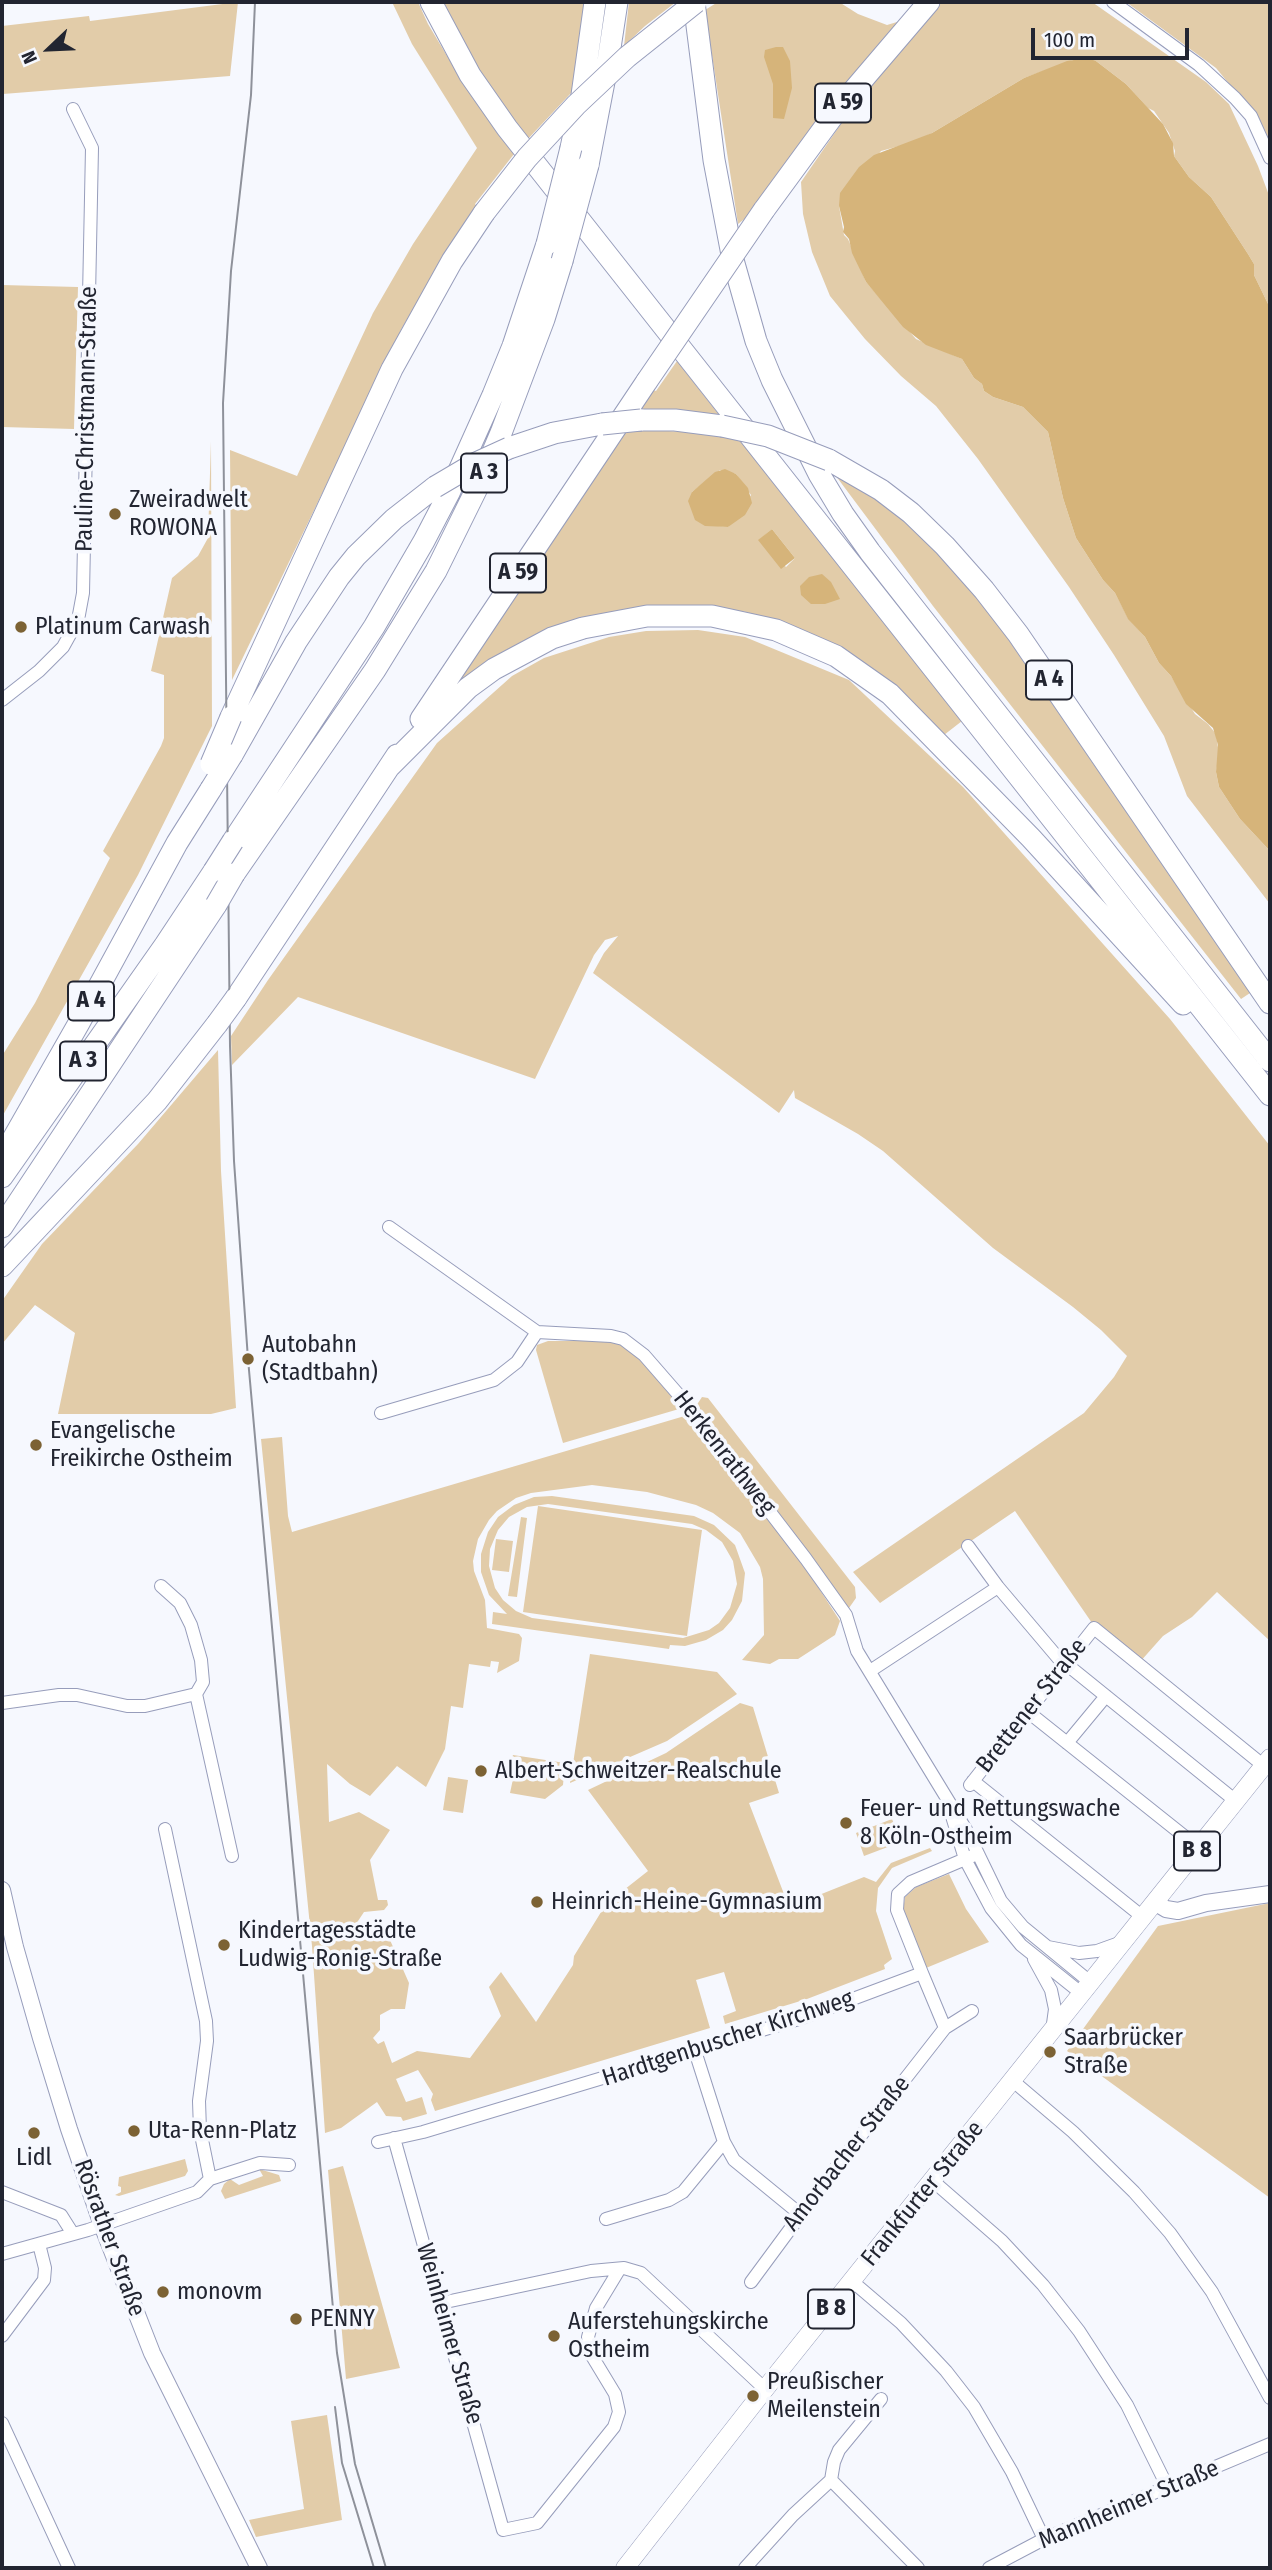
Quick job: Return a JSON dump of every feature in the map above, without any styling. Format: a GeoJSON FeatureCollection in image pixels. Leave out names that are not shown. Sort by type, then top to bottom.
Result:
{"type":"FeatureCollection","features":[{"type":"Feature","properties":{"kind":"highway"},"geometry":{"type":"LineString","coordinates":[[431,2],[470,75],[507,128],[1270,1094]]}},
{"type":"Feature","properties":{"kind":"highway","name":"A 3"},"geometry":{"type":"LineString","coordinates":[[2,1227],[216,905],[233,841],[374,627],[437,517],[494,396],[547,244],[571,148],[595,2]]}},
{"type":"Feature","properties":{"kind":"highway","name":"A 3"},"geometry":{"type":"LineString","coordinates":[[2,1177],[157,956],[224,872],[374,670],[436,571],[491,457],[523,376],[562,261],[587,165],[617,2]]}},
{"type":"Feature","properties":{"kind":"highway"},"geometry":{"type":"LineString","coordinates":[[177,843],[231,718],[392,369],[452,261],[484,213],[527,158],[576,105],[627,57],[695,2]]}},
{"type":"Feature","properties":{"kind":"highway"},"geometry":{"type":"LineString","coordinates":[[695,2],[714,160],[733,260],[752,327],[772,380],[813,463],[843,514],[870,552],[1270,1061]]}},
{"type":"Feature","properties":{"kind":"highway","name":"A 59"},"geometry":{"type":"LineString","coordinates":[[390,766],[764,210],[841,105],[929,2]]}},
{"type":"Feature","properties":{"kind":"highway","name":"A 4"},"geometry":{"type":"LineString","coordinates":[[2,1158],[177,843],[232,755],[296,642],[339,577],[394,519],[435,487],[474,464],[509,448],[554,433],[602,424],[675,420],[768,436],[829,460],[881,490],[911,513],[945,545],[1018,634],[1270,1003]]}},
{"type":"Feature","properties":{"kind":"highway"},"geometry":{"type":"LineString","coordinates":[[2,1266],[157,1101],[236,998],[390,766],[443,710],[494,669],[534,646],[583,628],[647,615],[702,616],[745,622],[807,642],[864,674],[890,694],[922,724],[1064,874],[1270,1103]]}},
{"type":"Feature","properties":{"kind":"main road","name":"Frankfurter Straße"},"geometry":{"type":"LineString","coordinates":[[625,2568],[1085,1987],[1144,1918],[1267,1762]]}},
{"type":"Feature","properties":{"kind":"main road","name":"Rösrather Straße"},"geometry":{"type":"LineString","coordinates":[[2,1890],[15,1947],[69,2129],[102,2225],[152,2353],[260,2568]]}},
{"type":"Feature","properties":{"kind":"main road"},"geometry":{"type":"LineString","coordinates":[[1156,1903],[1166,1909],[1178,1911],[1206,1903],[1270,1894]]}},
{"type":"Feature","properties":{"kind":"street"},"geometry":{"type":"LineString","coordinates":[[1113,2],[1199,65],[1235,98],[1251,116],[1270,158]]}},
{"type":"Feature","properties":{"kind":"street","name":"Pauline-Christmann-Straße"},"geometry":{"type":"LineString","coordinates":[[2,700],[39,671],[63,647],[78,620],[83,593],[92,148],[73,109]]}},
{"type":"Feature","properties":{"kind":"street"},"geometry":{"type":"LineString","coordinates":[[381,1413],[494,1380],[517,1362],[537,1332],[389,1227]]}},
{"type":"Feature","properties":{"kind":"street","name":"Herkenrathweg"},"geometry":{"type":"LineString","coordinates":[[537,1332],[611,1336],[623,1339],[644,1355],[691,1409],[822,1581],[846,1615],[857,1651],[870,1671]]}},
{"type":"Feature","properties":{"kind":"street"},"geometry":{"type":"LineString","coordinates":[[968,1546],[998,1587],[1065,1664],[1237,1802]]}},
{"type":"Feature","properties":{"kind":"street"},"geometry":{"type":"LineString","coordinates":[[161,1586],[180,1603],[191,1625],[201,1660],[203,1682],[196,1694],[232,1856]]}},
{"type":"Feature","properties":{"kind":"street"},"geometry":{"type":"LineString","coordinates":[[998,1587],[870,1671],[968,1833],[971,1856],[991,1908],[1033,1956],[1085,1987]]}},
{"type":"Feature","properties":{"kind":"street","name":"Brettener Straße"},"geometry":{"type":"LineString","coordinates":[[1094,1628],[972,1783],[1144,1918]]}},
{"type":"Feature","properties":{"kind":"street","name":"Frankfurter Straße"},"geometry":{"type":"LineString","coordinates":[[1094,1628],[1267,1762]]}},
{"type":"Feature","properties":{"kind":"street"},"geometry":{"type":"LineString","coordinates":[[2,1703],[77,1695],[127,1706],[145,1706],[196,1694]]}},
{"type":"Feature","properties":{"kind":"street"},"geometry":{"type":"LineString","coordinates":[[1067,1743],[1106,1696]]}},
{"type":"Feature","properties":{"kind":"street"},"geometry":{"type":"LineString","coordinates":[[1027,1711],[1199,1848]]}},
{"type":"Feature","properties":{"kind":"street"},"geometry":{"type":"LineString","coordinates":[[165,1829],[206,2021],[207,2041],[199,2101],[200,2130],[211,2179]]}},
{"type":"Feature","properties":{"kind":"street"},"geometry":{"type":"LineString","coordinates":[[971,1856],[1001,1901],[1023,1927],[1085,1987]]}},
{"type":"Feature","properties":{"kind":"street"},"geometry":{"type":"LineString","coordinates":[[945,2028],[897,1910],[898,1894],[911,1882],[971,1856]]}},
{"type":"Feature","properties":{"kind":"street"},"geometry":{"type":"LineString","coordinates":[[1046,1947],[1079,1953],[1097,1951],[1123,1942]]}},
{"type":"Feature","properties":{"kind":"street"},"geometry":{"type":"LineString","coordinates":[[1033,1956],[1051,1990],[1055,2009],[1052,2031]]}},
{"type":"Feature","properties":{"kind":"street","name":"Hardtgenbuscher Kirchweg"},"geometry":{"type":"LineString","coordinates":[[378,2142],[424,2132],[802,2018],[922,1973]]}},
{"type":"Feature","properties":{"kind":"street","name":"Amorbacher Straße"},"geometry":{"type":"LineString","coordinates":[[751,2282],[800,2214],[945,2028],[972,2011]]}},
{"type":"Feature","properties":{"kind":"street"},"geometry":{"type":"LineString","coordinates":[[695,2051],[724,2142],[734,2160],[800,2214]]}},
{"type":"Feature","properties":{"kind":"street"},"geometry":{"type":"LineString","coordinates":[[1013,2081],[1073,2132],[1134,2192],[1170,2233],[1212,2292],[1270,2398]]}},
{"type":"Feature","properties":{"kind":"street","name":"Weinheimer Straße"},"geometry":{"type":"LineString","coordinates":[[394,2138],[503,2530],[537,2523],[614,2427],[619,2412],[615,2394],[592,2356],[588,2337],[596,2308],[619,2270]]}},
{"type":"Feature","properties":{"kind":"street"},"geometry":{"type":"LineString","coordinates":[[607,2219],[669,2200],[683,2192],[724,2142]]}},
{"type":"Feature","properties":{"kind":"street"},"geometry":{"type":"LineString","coordinates":[[2,2254],[102,2225],[197,2192],[211,2179],[260,2163],[289,2165]]}},
{"type":"Feature","properties":{"kind":"street"},"geometry":{"type":"LineString","coordinates":[[933,2181],[1002,2241],[1043,2285],[1079,2331],[1127,2405],[1168,2487]]}},
{"type":"Feature","properties":{"kind":"street"},"geometry":{"type":"LineString","coordinates":[[2,2192],[61,2215],[73,2234]]}},
{"type":"Feature","properties":{"kind":"street"},"geometry":{"type":"LineString","coordinates":[[2,2336],[44,2280],[45,2268],[39,2244]]}},
{"type":"Feature","properties":{"kind":"street"},"geometry":{"type":"LineString","coordinates":[[441,2303],[591,2271],[624,2268],[641,2273],[765,2389]]}},
{"type":"Feature","properties":{"kind":"street"},"geometry":{"type":"LineString","coordinates":[[853,2282],[901,2323],[946,2371],[974,2407],[1013,2472],[1044,2539]]}},
{"type":"Feature","properties":{"kind":"street"},"geometry":{"type":"LineString","coordinates":[[745,2568],[793,2515],[831,2480],[839,2450],[881,2399]]}},
{"type":"Feature","properties":{"kind":"street"},"geometry":{"type":"LineString","coordinates":[[2,2423],[68,2568]]}},
{"type":"Feature","properties":{"kind":"street","name":"Mannheimer Straße"},"geometry":{"type":"LineString","coordinates":[[989,2568],[1044,2539],[1270,2444]]}},
{"type":"Feature","properties":{"kind":"street"},"geometry":{"type":"LineString","coordinates":[[831,2480],[918,2568]]}},
{"type":"Feature","properties":{"kind":"street"},"geometry":{"type":"LineString","coordinates":[[1014,2555],[1018,2568]]}},
{"type":"Feature","properties":{"kind":"shaded area"},"geometry":{"type":"Polygon","coordinates":[[[238,2],[230,76],[3,94],[2,26],[89,16],[90,21],[238,2]]]}},
{"type":"Feature","properties":{"kind":"shaded area"},"geometry":{"type":"Polygon","coordinates":[[[392,2],[418,2],[462,81],[514,154],[475,204],[477,207],[402,328],[232,680],[230,450],[297,476],[373,313],[413,244],[477,148],[412,44],[392,2]]]}},
{"type":"Feature","properties":{"kind":"shaded area"},"geometry":{"type":"Polygon","coordinates":[[[439,2],[585,2],[572,92],[527,140],[478,70],[439,2]]]}},
{"type":"Feature","properties":{"kind":"shaded area"},"geometry":{"type":"Polygon","coordinates":[[[629,2],[676,2],[624,46],[629,2]]]}},
{"type":"Feature","properties":{"kind":"shaded area"},"geometry":{"type":"Polygon","coordinates":[[[718,2],[839,2],[858,14],[887,25],[897,22],[900,25],[751,214],[738,224],[705,10],[718,2]]]}},
{"type":"Feature","properties":{"kind":"shaded area"},"geometry":{"type":"Polygon","coordinates":[[[941,2],[1092,2],[1206,82],[1229,104],[1270,198],[1270,308],[1254,275],[1254,264],[1211,197],[1189,177],[1174,156],[1169,133],[1154,111],[1126,84],[1096,61],[1076,59],[1024,78],[914,142],[881,151],[839,206],[844,235],[866,282],[916,339],[962,359],[974,378],[982,384],[984,391],[993,397],[1023,407],[1048,432],[1063,498],[1076,538],[1195,714],[1216,734],[1219,754],[1216,772],[1219,787],[1240,819],[1270,851],[1270,904],[1187,796],[1164,736],[1069,587],[978,459],[936,406],[901,376],[865,339],[830,296],[812,252],[803,214],[801,182],[845,118],[909,36],[941,2]]]}},
{"type":"Feature","properties":{"kind":"shaded area"},"geometry":{"type":"Polygon","coordinates":[[[1126,2],[1270,2],[1270,144],[1254,114],[1216,68],[1126,2]]]}},
{"type":"Feature","properties":{"kind":"shaded area"},"geometry":{"type":"Polygon","coordinates":[[[783,47],[790,61],[792,88],[784,119],[773,118],[773,84],[764,57],[765,50],[783,47]]]}},
{"type":"Feature","properties":{"kind":"shaded area"},"geometry":{"type":"Polygon","coordinates":[[[1087,58],[1096,61],[1126,84],[1163,124],[1173,143],[1174,156],[1189,177],[1211,197],[1254,264],[1254,275],[1270,308],[1270,851],[1240,819],[1219,787],[1216,772],[1218,745],[1213,728],[1186,704],[1171,676],[1159,663],[1145,637],[1128,619],[1115,593],[1103,580],[1076,538],[1063,498],[1048,432],[1023,407],[993,397],[984,391],[982,384],[974,378],[962,359],[926,345],[903,327],[866,282],[852,253],[849,239],[843,232],[840,193],[859,167],[874,155],[932,133],[1024,78],[1067,61],[1087,58]]]}},
{"type":"Feature","properties":{"kind":"shaded area"},"geometry":{"type":"Polygon","coordinates":[[[2,285],[78,287],[74,429],[2,427],[2,285]]]}},
{"type":"Feature","properties":{"kind":"shaded area"},"geometry":{"type":"Polygon","coordinates":[[[677,361],[720,416],[640,409],[677,361]]]}},
{"type":"Feature","properties":{"kind":"shaded area"},"geometry":{"type":"Polygon","coordinates":[[[625,431],[702,433],[739,439],[962,721],[944,735],[841,653],[798,628],[746,612],[692,605],[650,608],[458,689],[455,684],[625,431]],[[720,470],[692,492],[718,526],[728,527],[751,495],[736,474],[720,470]],[[772,529],[759,540],[786,567],[795,558],[772,529]]]}},
{"type":"Feature","properties":{"kind":"shaded area"},"geometry":{"type":"Polygon","coordinates":[[[211,441],[212,726],[138,875],[2,1117],[2,1056],[35,1003],[110,858],[103,851],[164,738],[164,675],[151,671],[172,578],[198,556],[208,538],[211,441]]]}},
{"type":"Feature","properties":{"kind":"shaded area"},"geometry":{"type":"Polygon","coordinates":[[[827,464],[873,494],[928,541],[987,608],[1250,993],[1241,999],[933,606],[827,464]]]}},
{"type":"Feature","properties":{"kind":"shaded area"},"geometry":{"type":"Polygon","coordinates":[[[725,469],[736,474],[748,488],[752,503],[745,515],[728,527],[705,526],[695,520],[688,501],[692,492],[715,472],[725,469]]]}},
{"type":"Feature","properties":{"kind":"shaded area"},"geometry":{"type":"Polygon","coordinates":[[[772,529],[795,558],[781,569],[758,540],[772,529]]]}},
{"type":"Feature","properties":{"kind":"shaded area"},"geometry":{"type":"Polygon","coordinates":[[[822,574],[831,582],[840,599],[825,604],[811,604],[801,595],[800,586],[809,577],[822,574]]]}},
{"type":"Feature","properties":{"kind":"shaded area"},"geometry":{"type":"Polygon","coordinates":[[[698,630],[745,637],[849,680],[963,787],[1170,1019],[1270,1146],[1270,1641],[1217,1592],[1192,1617],[1163,1636],[1139,1663],[1092,1623],[1015,1511],[880,1603],[853,1572],[1084,1413],[1114,1377],[1127,1356],[1073,1307],[993,1248],[883,1151],[795,1098],[794,1090],[779,1113],[593,973],[618,936],[605,940],[594,955],[535,1079],[298,997],[232,1065],[231,1036],[437,743],[512,676],[544,658],[609,637],[646,631],[698,630]]]}},
{"type":"Feature","properties":{"kind":"shaded area"},"geometry":{"type":"Polygon","coordinates":[[[218,1050],[221,1171],[236,1408],[211,1414],[58,1414],[75,1333],[35,1305],[2,1344],[2,1301],[42,1244],[138,1144],[218,1050]]]}},
{"type":"Feature","properties":{"kind":"shaded area"},"geometry":{"type":"Polygon","coordinates":[[[548,1341],[605,1341],[626,1347],[643,1361],[680,1403],[679,1409],[563,1443],[536,1350],[537,1345],[548,1341]]]}},
{"type":"Feature","properties":{"kind":"shaded area"},"geometry":{"type":"Polygon","coordinates":[[[702,1397],[708,1398],[855,1587],[856,1598],[849,1608],[696,1406],[702,1397]]]}},
{"type":"Feature","properties":{"kind":"shaded area"},"geometry":{"type":"Polygon","coordinates":[[[688,1415],[805,1567],[840,1621],[835,1635],[798,1659],[779,1659],[770,1664],[742,1660],[764,1635],[763,1579],[760,1567],[740,1533],[713,1513],[696,1505],[647,1492],[592,1485],[531,1493],[516,1498],[497,1511],[478,1539],[473,1561],[474,1571],[485,1600],[487,1628],[519,1634],[522,1638],[519,1661],[497,1673],[499,1662],[491,1661],[490,1667],[469,1664],[463,1708],[451,1706],[445,1749],[426,1787],[397,1766],[370,1796],[350,1784],[327,1764],[329,1822],[359,1812],[390,1830],[370,1860],[378,1900],[387,1900],[388,1905],[384,1910],[364,1912],[353,1932],[360,1938],[367,1930],[383,1941],[390,1940],[409,1983],[405,2009],[391,2009],[380,2015],[380,2030],[373,2038],[378,2044],[384,2041],[392,2063],[417,2051],[470,2058],[501,2016],[489,1987],[501,1972],[536,2022],[573,1965],[574,1956],[606,1904],[648,1871],[588,1790],[666,1753],[740,1703],[753,1707],[779,1793],[749,1803],[789,1907],[864,1877],[876,1882],[891,1863],[930,1848],[932,1851],[892,1868],[878,1888],[876,1911],[892,1959],[884,1965],[885,1969],[807,1999],[725,2024],[723,2016],[736,2011],[724,1972],[696,1980],[710,2028],[435,2111],[431,2100],[433,2094],[418,2070],[396,2079],[406,2102],[422,2097],[427,2114],[403,2121],[401,2117],[386,2116],[377,2102],[341,2128],[325,2133],[312,1946],[261,1439],[282,1437],[288,1516],[292,1532],[688,1415]]]}},
{"type":"Feature","properties":{"kind":"shaded area"},"geometry":{"type":"Polygon","coordinates":[[[552,1496],[694,1516],[714,1525],[735,1545],[745,1573],[742,1601],[732,1620],[723,1630],[706,1640],[685,1646],[670,1645],[669,1649],[492,1624],[493,1612],[507,1614],[489,1595],[481,1572],[481,1554],[488,1532],[498,1517],[514,1505],[534,1497],[552,1496]],[[548,1504],[527,1507],[509,1517],[498,1530],[490,1549],[489,1566],[495,1588],[503,1600],[516,1611],[532,1618],[683,1638],[709,1630],[719,1623],[730,1608],[737,1584],[733,1561],[722,1542],[692,1524],[548,1504]]]}},
{"type":"Feature","properties":{"kind":"shaded area"},"geometry":{"type":"Polygon","coordinates":[[[538,1506],[702,1530],[687,1636],[523,1612],[538,1506]]]}},
{"type":"Feature","properties":{"kind":"shaded area"},"geometry":{"type":"Polygon","coordinates":[[[521,1517],[527,1518],[517,1597],[508,1596],[521,1517]]]}},
{"type":"Feature","properties":{"kind":"shaded area"},"geometry":{"type":"Polygon","coordinates":[[[496,1539],[513,1541],[509,1572],[492,1570],[496,1539]]]}},
{"type":"Feature","properties":{"kind":"shaded area"},"geometry":{"type":"Polygon","coordinates":[[[590,1654],[717,1672],[737,1694],[667,1741],[570,1783],[590,1654]]]}},
{"type":"Feature","properties":{"kind":"shaded area"},"geometry":{"type":"Polygon","coordinates":[[[513,1755],[565,1763],[563,1785],[545,1799],[510,1793],[513,1779],[505,1777],[513,1755]]]}},
{"type":"Feature","properties":{"kind":"shaded area"},"geometry":{"type":"Polygon","coordinates":[[[448,1777],[468,1780],[463,1813],[443,1810],[448,1777]]]}},
{"type":"Feature","properties":{"kind":"shaded area"},"geometry":{"type":"Polygon","coordinates":[[[892,1819],[901,1842],[864,1856],[856,1833],[892,1819]]]}},
{"type":"Feature","properties":{"kind":"shaded area"},"geometry":{"type":"Polygon","coordinates":[[[949,1874],[966,1909],[989,1942],[926,1968],[903,1910],[905,1897],[916,1887],[949,1874]]]}},
{"type":"Feature","properties":{"kind":"shaded area"},"geometry":{"type":"Polygon","coordinates":[[[1270,1903],[1270,2198],[1067,2051],[1158,1926],[1270,1903]]]}},
{"type":"Feature","properties":{"kind":"shaded area"},"geometry":{"type":"Polygon","coordinates":[[[185,2159],[188,2171],[185,2176],[115,2195],[121,2192],[121,2187],[118,2186],[119,2177],[185,2159]]]}},
{"type":"Feature","properties":{"kind":"shaded area"},"geometry":{"type":"Polygon","coordinates":[[[343,2166],[400,2368],[346,2379],[328,2170],[343,2166]]]}},
{"type":"Feature","properties":{"kind":"shaded area"},"geometry":{"type":"Polygon","coordinates":[[[259,2169],[279,2175],[281,2181],[225,2199],[221,2191],[224,2184],[230,2179],[239,2185],[263,2176],[259,2169]]]}},
{"type":"Feature","properties":{"kind":"shaded area"},"geometry":{"type":"Polygon","coordinates":[[[327,2415],[342,2520],[256,2537],[249,2520],[304,2509],[291,2421],[327,2415]]]}},
{"type":"Feature","properties":{"kind":"tram line"},"geometry":{"type":"LineString","coordinates":[[255,2],[251,95],[231,271],[223,403],[230,1046],[234,1161],[248,1359],[337,2353],[355,2464],[386,2568]]}},
{"type":"Feature","properties":{"kind":"tram line"},"geometry":{"type":"LineString","coordinates":[[335,2407],[342,2463],[374,2568]]}},
{"type":"Feature","properties":{"kind":"place","name":"Zweiradwelt ROWONA"},"geometry":{"type":"Point","coordinates":[115,514]}},
{"type":"Feature","properties":{"kind":"place","name":"Platinum Carwash"},"geometry":{"type":"Point","coordinates":[21,627]}},
{"type":"Feature","properties":{"kind":"place","name":"Autobahn (Stadtbahn)"},"geometry":{"type":"Point","coordinates":[248,1359]}},
{"type":"Feature","properties":{"kind":"place","name":"Evangelische Freikirche Ostheim"},"geometry":{"type":"Point","coordinates":[36,1445]}},
{"type":"Feature","properties":{"kind":"place","name":"Albert-Schweitzer-Realschule"},"geometry":{"type":"Point","coordinates":[481,1771]}},
{"type":"Feature","properties":{"kind":"place","name":"Feuer- und Rettungswache 8 Köln-Ostheim"},"geometry":{"type":"Point","coordinates":[846,1823]}},
{"type":"Feature","properties":{"kind":"place","name":"Heinrich-Heine-Gymnasium"},"geometry":{"type":"Point","coordinates":[537,1902]}},
{"type":"Feature","properties":{"kind":"place","name":"Kindertagesstädte Ludwig-Ronig-Straße"},"geometry":{"type":"Point","coordinates":[224,1945]}},
{"type":"Feature","properties":{"kind":"place","name":"Saarbrücker Straße"},"geometry":{"type":"Point","coordinates":[1050,2052]}},
{"type":"Feature","properties":{"kind":"place","name":"Uta-Renn-Platz"},"geometry":{"type":"Point","coordinates":[134,2131]}},
{"type":"Feature","properties":{"kind":"place","name":"Lidl"},"geometry":{"type":"Point","coordinates":[34,2133]}},
{"type":"Feature","properties":{"kind":"place","name":"monovm"},"geometry":{"type":"Point","coordinates":[163,2292]}},
{"type":"Feature","properties":{"kind":"place","name":"PENNY"},"geometry":{"type":"Point","coordinates":[296,2319]}},
{"type":"Feature","properties":{"kind":"place","name":"Auferstehungskirche Ostheim"},"geometry":{"type":"Point","coordinates":[554,2336]}},
{"type":"Feature","properties":{"kind":"place","name":"Preußischer Meilenstein"},"geometry":{"type":"Point","coordinates":[753,2396]}}]}
